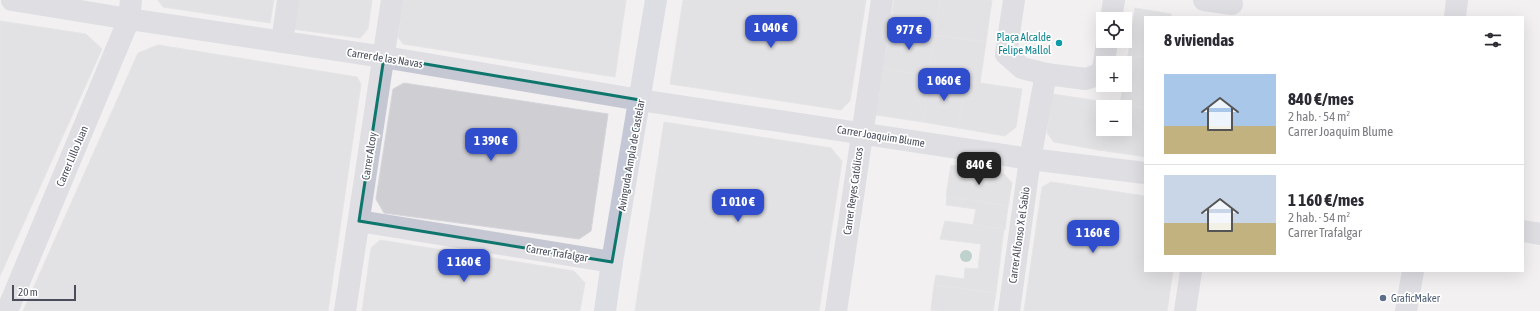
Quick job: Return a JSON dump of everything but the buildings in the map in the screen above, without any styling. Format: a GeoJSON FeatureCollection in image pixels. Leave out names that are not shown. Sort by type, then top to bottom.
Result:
{"type":"FeatureCollection","features":[{"type":"Feature","properties":{"kind":"main road","name":"Avinguda Ampla de Castelar"},"geometry":{"type":"LineString","coordinates":[[605,311],[656,0]]}},
{"type":"Feature","properties":{"kind":"street","name":"Carrer de las Navas"},"geometry":{"type":"LineString","coordinates":[[12,0],[130,10],[282,42],[384,57],[640,100]]}},
{"type":"Feature","properties":{"kind":"street"},"geometry":{"type":"LineString","coordinates":[[282,42],[288,0]]}},
{"type":"Feature","properties":{"kind":"street","name":"Carrer Alcoy"},"geometry":{"type":"LineString","coordinates":[[345,311],[392,0]]}},
{"type":"Feature","properties":{"kind":"street","name":"Carrer Reyes Católicos"},"geometry":{"type":"LineString","coordinates":[[836,311],[882,0]]}},
{"type":"Feature","properties":{"kind":"street"},"geometry":{"type":"LineString","coordinates":[[1014,0],[1006,54],[1022,68],[1046,74],[1086,79],[1096,75]]}},
{"type":"Feature","properties":{"kind":"street"},"geometry":{"type":"LineString","coordinates":[[1112,12],[1114,0]]}},
{"type":"Feature","properties":{"kind":"street"},"geometry":{"type":"LineString","coordinates":[[1204,0],[1232,7]]}},
{"type":"Feature","properties":{"kind":"street"},"geometry":{"type":"LineString","coordinates":[[1455,16],[1457,0]]}},
{"type":"Feature","properties":{"kind":"street","name":"Carrer Lillo Juan"},"geometry":{"type":"LineString","coordinates":[[7,311],[130,10]]}},
{"type":"Feature","properties":{"kind":"street","name":"Carrer Alfonso X el Sabio"},"geometry":{"type":"LineString","coordinates":[[1009,311],[1030,159],[1046,74]]}},
{"type":"Feature","properties":{"kind":"street","name":"Carrer Joaquim Blume"},"geometry":{"type":"LineString","coordinates":[[640,100],[1030,159],[1144,173]]}},
{"type":"Feature","properties":{"kind":"street","name":"Carrer Trafalgar"},"geometry":{"type":"LineString","coordinates":[[359,221],[612,262]]}},
{"type":"Feature","properties":{"kind":"street"},"geometry":{"type":"LineString","coordinates":[[1524,231],[1540,234]]}},
{"type":"Feature","properties":{"kind":"street"},"geometry":{"type":"LineString","coordinates":[[1185,311],[1191,272]]}},
{"type":"Feature","properties":{"kind":"street"},"geometry":{"type":"LineString","coordinates":[[1406,311],[1413,272]]}},
{"type":"Feature","properties":{"kind":"highlighted area"},"geometry":{"type":"Polygon","coordinates":[[[384,57],[640,100],[612,262],[359,221],[384,57]]]}},
{"type":"Feature","properties":{"kind":"place","name":"Plaça Alcalde Felipe Mallol"},"geometry":{"type":"Point","coordinates":[1059,43]}},
{"type":"Feature","properties":{"kind":"place","name":"GraficMaker"},"geometry":{"type":"Point","coordinates":[1383,298]}}]}
